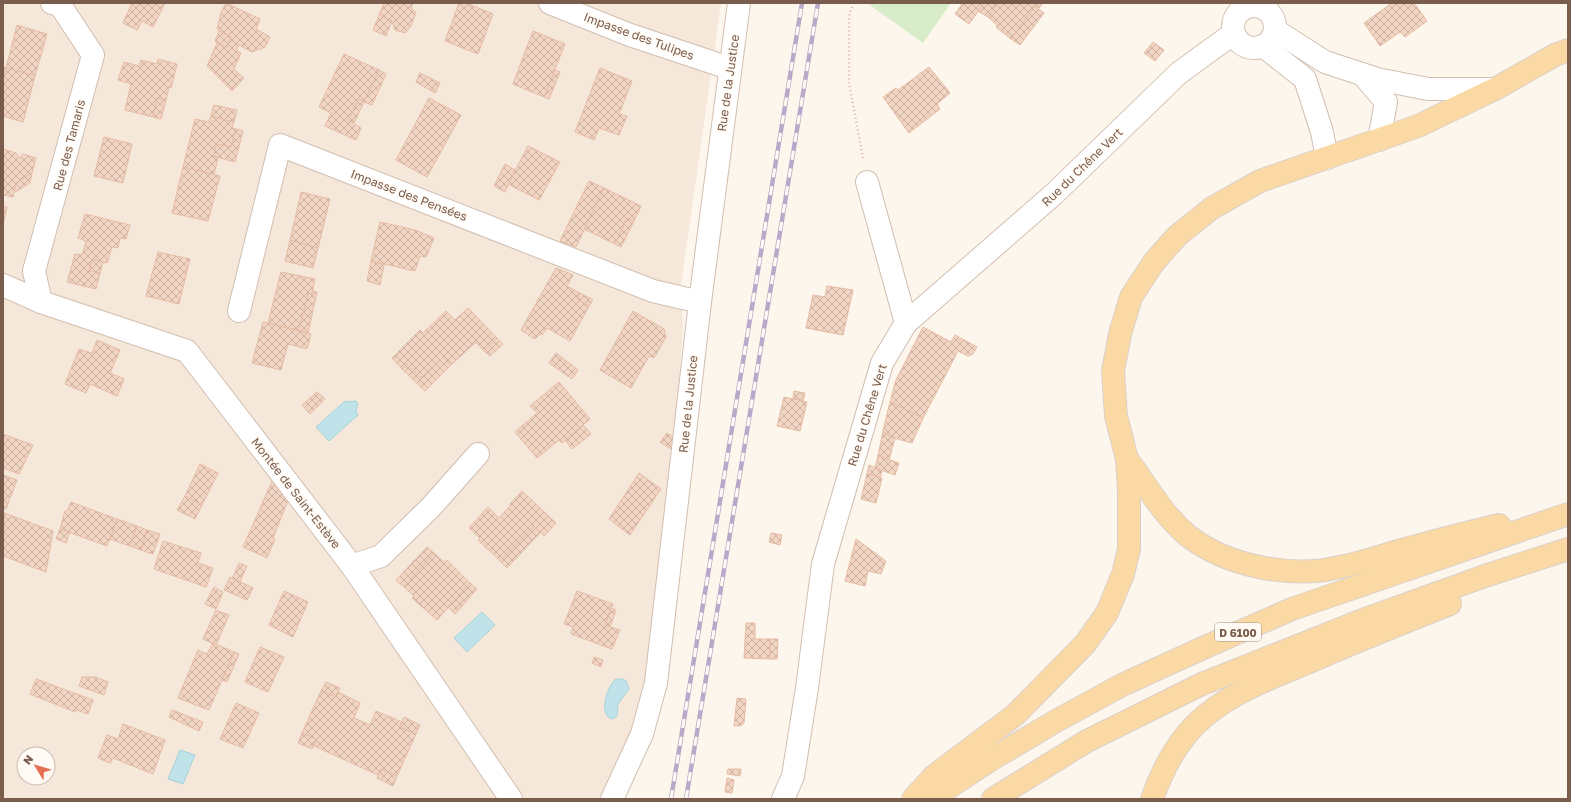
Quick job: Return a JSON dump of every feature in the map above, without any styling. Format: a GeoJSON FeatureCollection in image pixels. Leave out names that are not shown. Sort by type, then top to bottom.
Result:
{"type":"FeatureCollection","features":[{"type":"Feature","properties":{"kind":"main road"},"geometry":{"type":"LineString","coordinates":[[913,799],[934,776],[1015,716],[1085,644],[1107,613],[1123,574],[1129,549],[1129,492],[1127,459],[1116,416],[1113,371],[1120,334],[1131,297],[1154,262],[1177,236],[1212,208],[1260,181],[1418,126],[1495,89],[1564,49]]}},
{"type":"Feature","properties":{"kind":"main road"},"geometry":{"type":"LineString","coordinates":[[1127,459],[1162,510],[1187,534],[1208,549],[1242,563],[1273,569],[1304,572],[1339,568],[1443,538],[1568,508]]}},
{"type":"Feature","properties":{"kind":"main road","name":"D 6100"},"geometry":{"type":"LineString","coordinates":[[931,799],[992,759],[1076,710],[1122,685],[1210,645],[1292,609],[1568,514]]}},
{"type":"Feature","properties":{"kind":"main road"},"geometry":{"type":"LineString","coordinates":[[993,799],[1087,741],[1202,684],[1368,618],[1485,576],[1568,549]]}},
{"type":"Feature","properties":{"kind":"main road"},"geometry":{"type":"LineString","coordinates":[[1152,799],[1160,775],[1179,743],[1204,716],[1236,694],[1329,653],[1568,556]]}},
{"type":"Feature","properties":{"kind":"street","name":"Rue des Tamaris"},"geometry":{"type":"LineString","coordinates":[[41,302],[34,271],[93,55],[60,5],[52,3]]}},
{"type":"Feature","properties":{"kind":"street","name":"Impasse des Tulipes"},"geometry":{"type":"LineString","coordinates":[[550,3],[630,34],[729,68]]}},
{"type":"Feature","properties":{"kind":"street","name":"Rue de la Justice"},"geometry":{"type":"LineString","coordinates":[[612,799],[642,734],[656,683],[700,302],[729,68],[739,3]]}},
{"type":"Feature","properties":{"kind":"street"},"geometry":{"type":"LineString","coordinates":[[1258,5],[1269,12],[1273,17],[1269,38],[1256,48],[1242,44],[1237,40],[1234,33],[1235,19],[1239,13],[1250,6],[1258,5]]}},
{"type":"Feature","properties":{"kind":"street","name":"Rue du Chêne Vert"},"geometry":{"type":"LineString","coordinates":[[783,799],[793,776],[808,688],[823,564],[882,363],[906,323],[1054,194],[1179,73],[1234,33]]}},
{"type":"Feature","properties":{"kind":"street"},"geometry":{"type":"LineString","coordinates":[[1269,38],[1325,62],[1377,79],[1428,89],[1495,89]]}},
{"type":"Feature","properties":{"kind":"street"},"geometry":{"type":"LineString","coordinates":[[1269,38],[1305,78],[1322,132],[1326,158]]}},
{"type":"Feature","properties":{"kind":"street"},"geometry":{"type":"LineString","coordinates":[[1363,75],[1386,102],[1379,140]]}},
{"type":"Feature","properties":{"kind":"street","name":"Impasse des Pensées"},"geometry":{"type":"LineString","coordinates":[[239,311],[280,145],[653,291],[700,302]]}},
{"type":"Feature","properties":{"kind":"street"},"geometry":{"type":"LineString","coordinates":[[867,182],[906,323]]}},
{"type":"Feature","properties":{"kind":"street","name":"Montée de Saint-Estève"},"geometry":{"type":"LineString","coordinates":[[3,285],[41,302],[187,351],[352,566],[511,799]]}},
{"type":"Feature","properties":{"kind":"street"},"geometry":{"type":"LineString","coordinates":[[352,566],[381,556],[430,507],[478,454]]}},
{"type":"Feature","properties":{"kind":"path"},"geometry":{"type":"LineString","coordinates":[[852,3],[849,16],[849,83],[867,182]]}},
{"type":"Feature","properties":{"kind":"shaded area"},"geometry":{"type":"Polygon","coordinates":[[[3,3],[721,3],[681,285],[683,328],[665,557],[643,707],[599,799],[3,799],[3,3]]]}},
{"type":"Feature","properties":{"kind":"green space"},"geometry":{"type":"Polygon","coordinates":[[[867,3],[951,3],[923,43],[867,3]]]}},
{"type":"Feature","properties":{"kind":"water"},"geometry":{"type":"Polygon","coordinates":[[[345,401],[356,401],[358,404],[356,412],[358,415],[329,441],[316,427],[345,401]]]}},
{"type":"Feature","properties":{"kind":"water"},"geometry":{"type":"Polygon","coordinates":[[[482,612],[495,625],[467,652],[454,638],[482,612]]]}},
{"type":"Feature","properties":{"kind":"water"},"geometry":{"type":"Polygon","coordinates":[[[616,679],[623,679],[626,681],[629,689],[618,704],[617,716],[612,719],[605,712],[605,700],[616,679]]]}},
{"type":"Feature","properties":{"kind":"water"},"geometry":{"type":"Polygon","coordinates":[[[180,750],[195,755],[183,784],[168,779],[180,750]]]}},
{"type":"Feature","properties":{"kind":"building"},"geometry":{"type":"Polygon","coordinates":[[[132,3],[165,3],[153,27],[142,21],[137,30],[123,23],[132,3]]]}},
{"type":"Feature","properties":{"kind":"building"},"geometry":{"type":"Polygon","coordinates":[[[226,3],[260,19],[256,29],[270,37],[265,47],[252,52],[239,45],[236,50],[241,53],[234,69],[244,78],[232,91],[207,66],[217,43],[226,48],[231,37],[217,29],[221,13],[226,3]]]}},
{"type":"Feature","properties":{"kind":"building"},"geometry":{"type":"Polygon","coordinates":[[[384,3],[413,3],[411,9],[416,12],[411,26],[405,33],[395,30],[392,21],[379,15],[384,3]]]}},
{"type":"Feature","properties":{"kind":"building"},"geometry":{"type":"Polygon","coordinates":[[[459,3],[466,3],[493,14],[478,54],[445,41],[459,3]]]}},
{"type":"Feature","properties":{"kind":"building"},"geometry":{"type":"Polygon","coordinates":[[[963,3],[984,3],[969,24],[955,14],[963,3]]]}},
{"type":"Feature","properties":{"kind":"building"},"geometry":{"type":"Polygon","coordinates":[[[984,3],[992,3],[996,6],[988,17],[978,11],[984,3]]]}},
{"type":"Feature","properties":{"kind":"building"},"geometry":{"type":"Polygon","coordinates":[[[992,3],[1043,3],[1039,8],[1035,6],[1011,39],[996,27],[997,25],[988,17],[996,6],[992,3]]]}},
{"type":"Feature","properties":{"kind":"building"},"geometry":{"type":"Polygon","coordinates":[[[1392,3],[1414,3],[1427,21],[1405,37],[1400,32],[1380,46],[1364,23],[1392,3]]]}},
{"type":"Feature","properties":{"kind":"building"},"geometry":{"type":"Polygon","coordinates":[[[1035,6],[1044,13],[1020,45],[1011,39],[1035,6]]]}},
{"type":"Feature","properties":{"kind":"building"},"geometry":{"type":"Polygon","coordinates":[[[379,15],[392,21],[386,36],[373,30],[379,15]]]}},
{"type":"Feature","properties":{"kind":"building"},"geometry":{"type":"Polygon","coordinates":[[[17,25],[47,34],[35,76],[6,68],[17,25]]]}},
{"type":"Feature","properties":{"kind":"building"},"geometry":{"type":"Polygon","coordinates":[[[219,31],[231,37],[226,48],[215,41],[219,31]]]}},
{"type":"Feature","properties":{"kind":"building"},"geometry":{"type":"Polygon","coordinates":[[[533,31],[565,44],[544,97],[513,84],[533,31]]]}},
{"type":"Feature","properties":{"kind":"building"},"geometry":{"type":"Polygon","coordinates":[[[1153,42],[1164,50],[1155,61],[1144,53],[1153,42]]]}},
{"type":"Feature","properties":{"kind":"building"},"geometry":{"type":"Polygon","coordinates":[[[344,54],[379,70],[364,102],[359,99],[348,120],[361,128],[356,140],[325,126],[331,113],[319,107],[344,54]]]}},
{"type":"Feature","properties":{"kind":"building"},"geometry":{"type":"Polygon","coordinates":[[[158,59],[177,64],[171,88],[169,87],[166,100],[157,98],[153,117],[125,110],[131,84],[118,80],[124,62],[139,66],[141,60],[157,64],[158,59]]]}},
{"type":"Feature","properties":{"kind":"building"},"geometry":{"type":"Polygon","coordinates":[[[3,67],[6,68],[3,79],[3,67]]]}},
{"type":"Feature","properties":{"kind":"building"},"geometry":{"type":"Polygon","coordinates":[[[929,67],[950,93],[937,104],[940,109],[909,133],[883,97],[896,88],[898,90],[929,67]]]}},
{"type":"Feature","properties":{"kind":"building"},"geometry":{"type":"Polygon","coordinates":[[[6,68],[35,76],[23,122],[3,116],[3,79],[6,68]]]}},
{"type":"Feature","properties":{"kind":"building"},"geometry":{"type":"Polygon","coordinates":[[[600,68],[632,81],[619,114],[627,116],[619,135],[599,128],[594,140],[575,132],[600,68]]]}},
{"type":"Feature","properties":{"kind":"building"},"geometry":{"type":"Polygon","coordinates":[[[379,70],[386,74],[372,105],[364,102],[379,70]]]}},
{"type":"Feature","properties":{"kind":"building"},"geometry":{"type":"Polygon","coordinates":[[[555,70],[560,72],[549,99],[544,97],[555,70]]]}},
{"type":"Feature","properties":{"kind":"building"},"geometry":{"type":"Polygon","coordinates":[[[420,73],[440,83],[435,93],[416,82],[420,73]]]}},
{"type":"Feature","properties":{"kind":"building"},"geometry":{"type":"Polygon","coordinates":[[[157,98],[166,100],[161,119],[153,117],[157,98]]]}},
{"type":"Feature","properties":{"kind":"building"},"geometry":{"type":"Polygon","coordinates":[[[429,98],[461,115],[427,177],[396,160],[429,98]]]}},
{"type":"Feature","properties":{"kind":"building"},"geometry":{"type":"Polygon","coordinates":[[[359,99],[364,102],[354,123],[348,120],[359,99]]]}},
{"type":"Feature","properties":{"kind":"building"},"geometry":{"type":"Polygon","coordinates":[[[214,105],[237,110],[234,122],[211,116],[214,105]]]}},
{"type":"Feature","properties":{"kind":"building"},"geometry":{"type":"Polygon","coordinates":[[[211,116],[234,122],[232,128],[236,129],[231,147],[217,144],[213,156],[218,158],[214,174],[183,167],[195,119],[209,122],[211,116]]]}},
{"type":"Feature","properties":{"kind":"building"},"geometry":{"type":"Polygon","coordinates":[[[236,129],[243,131],[235,162],[213,156],[217,144],[231,147],[236,129]]]}},
{"type":"Feature","properties":{"kind":"building"},"geometry":{"type":"Polygon","coordinates":[[[104,137],[132,144],[123,183],[94,176],[104,137]]]}},
{"type":"Feature","properties":{"kind":"building"},"geometry":{"type":"Polygon","coordinates":[[[528,146],[560,162],[539,200],[508,184],[528,146]]]}},
{"type":"Feature","properties":{"kind":"building"},"geometry":{"type":"Polygon","coordinates":[[[3,149],[16,153],[19,158],[23,154],[36,158],[32,173],[16,183],[13,197],[3,195],[3,149]]]}},
{"type":"Feature","properties":{"kind":"building"},"geometry":{"type":"Polygon","coordinates":[[[505,164],[515,170],[505,192],[494,186],[505,164]]]}},
{"type":"Feature","properties":{"kind":"building"},"geometry":{"type":"Polygon","coordinates":[[[183,167],[220,176],[208,221],[172,213],[183,167]]]}},
{"type":"Feature","properties":{"kind":"building"},"geometry":{"type":"Polygon","coordinates":[[[32,173],[30,183],[17,191],[14,191],[16,183],[32,173]]]}},
{"type":"Feature","properties":{"kind":"building"},"geometry":{"type":"Polygon","coordinates":[[[589,181],[604,188],[576,247],[560,241],[589,181]]]}},
{"type":"Feature","properties":{"kind":"building"},"geometry":{"type":"Polygon","coordinates":[[[604,188],[641,206],[634,221],[627,218],[615,244],[584,229],[604,188]]]}},
{"type":"Feature","properties":{"kind":"building"},"geometry":{"type":"Polygon","coordinates":[[[301,192],[330,199],[318,248],[290,240],[301,192]]]}},
{"type":"Feature","properties":{"kind":"building"},"geometry":{"type":"Polygon","coordinates":[[[3,206],[7,207],[4,221],[3,221],[3,206]]]}},
{"type":"Feature","properties":{"kind":"building"},"geometry":{"type":"Polygon","coordinates":[[[85,214],[130,225],[126,239],[120,238],[118,248],[112,247],[107,263],[92,259],[89,271],[100,273],[96,289],[67,282],[75,254],[82,255],[86,241],[78,238],[85,214]]]}},
{"type":"Feature","properties":{"kind":"building"},"geometry":{"type":"Polygon","coordinates":[[[627,218],[634,221],[621,247],[615,244],[627,218]]]}},
{"type":"Feature","properties":{"kind":"building"},"geometry":{"type":"Polygon","coordinates":[[[380,222],[415,230],[434,238],[426,257],[420,256],[415,271],[371,261],[380,222]]]}},
{"type":"Feature","properties":{"kind":"building"},"geometry":{"type":"Polygon","coordinates":[[[290,240],[318,248],[313,268],[285,261],[290,240]]]}},
{"type":"Feature","properties":{"kind":"building"},"geometry":{"type":"Polygon","coordinates":[[[158,252],[190,259],[179,304],[146,296],[158,252]]]}},
{"type":"Feature","properties":{"kind":"building"},"geometry":{"type":"Polygon","coordinates":[[[92,259],[103,262],[100,273],[89,271],[92,259]]]}},
{"type":"Feature","properties":{"kind":"building"},"geometry":{"type":"Polygon","coordinates":[[[371,261],[384,265],[380,285],[367,281],[371,261]]]}},
{"type":"Feature","properties":{"kind":"building"},"geometry":{"type":"Polygon","coordinates":[[[556,268],[573,275],[567,286],[580,293],[577,299],[589,306],[570,341],[547,328],[542,335],[540,334],[535,339],[521,330],[556,268]]]}},
{"type":"Feature","properties":{"kind":"building"},"geometry":{"type":"Polygon","coordinates":[[[281,272],[315,279],[312,294],[308,293],[299,330],[268,323],[281,272]]]}},
{"type":"Feature","properties":{"kind":"building"},"geometry":{"type":"Polygon","coordinates":[[[827,286],[853,290],[843,335],[806,328],[813,295],[825,297],[827,286]]]}},
{"type":"Feature","properties":{"kind":"building"},"geometry":{"type":"Polygon","coordinates":[[[313,291],[317,292],[308,333],[299,330],[308,293],[312,294],[313,291]]]}},
{"type":"Feature","properties":{"kind":"building"},"geometry":{"type":"Polygon","coordinates":[[[580,293],[593,300],[589,306],[577,299],[580,293]]]}},
{"type":"Feature","properties":{"kind":"building"},"geometry":{"type":"Polygon","coordinates":[[[468,308],[497,338],[484,351],[476,342],[451,365],[443,357],[421,378],[407,364],[402,369],[392,358],[420,330],[423,333],[446,311],[455,320],[468,308]]]}},
{"type":"Feature","properties":{"kind":"building"},"geometry":{"type":"Polygon","coordinates":[[[633,311],[664,329],[666,337],[654,358],[649,356],[631,388],[600,370],[633,311]]]}},
{"type":"Feature","properties":{"kind":"building"},"geometry":{"type":"Polygon","coordinates":[[[263,322],[311,334],[307,349],[288,344],[281,370],[252,363],[263,322]]]}},
{"type":"Feature","properties":{"kind":"building"},"geometry":{"type":"Polygon","coordinates":[[[923,327],[951,342],[955,335],[977,347],[973,354],[968,356],[958,351],[923,418],[890,402],[896,380],[923,327]]]}},
{"type":"Feature","properties":{"kind":"building"},"geometry":{"type":"Polygon","coordinates":[[[497,338],[503,344],[490,356],[484,351],[497,338]]]}},
{"type":"Feature","properties":{"kind":"building"},"geometry":{"type":"Polygon","coordinates":[[[97,340],[120,350],[110,373],[124,379],[117,396],[90,384],[86,393],[65,384],[79,349],[92,353],[97,340]]]}},
{"type":"Feature","properties":{"kind":"building"},"geometry":{"type":"Polygon","coordinates":[[[556,353],[578,370],[572,379],[549,363],[556,353]]]}},
{"type":"Feature","properties":{"kind":"building"},"geometry":{"type":"Polygon","coordinates":[[[443,357],[451,365],[425,391],[402,369],[407,364],[421,378],[443,357]]]}},
{"type":"Feature","properties":{"kind":"building"},"geometry":{"type":"Polygon","coordinates":[[[559,382],[590,419],[562,443],[559,440],[537,458],[515,432],[537,413],[530,406],[559,382]]]}},
{"type":"Feature","properties":{"kind":"building"},"geometry":{"type":"Polygon","coordinates":[[[794,391],[805,393],[803,401],[793,398],[794,391]]]}},
{"type":"Feature","properties":{"kind":"building"},"geometry":{"type":"Polygon","coordinates":[[[317,392],[325,399],[310,414],[302,405],[317,392]]]}},
{"type":"Feature","properties":{"kind":"building"},"geometry":{"type":"Polygon","coordinates":[[[784,397],[807,402],[800,431],[777,426],[784,397]]]}},
{"type":"Feature","properties":{"kind":"building"},"geometry":{"type":"Polygon","coordinates":[[[890,402],[923,418],[912,443],[890,437],[883,431],[890,402]]]}},
{"type":"Feature","properties":{"kind":"building"},"geometry":{"type":"Polygon","coordinates":[[[583,425],[591,434],[572,449],[565,440],[583,425]]]}},
{"type":"Feature","properties":{"kind":"building"},"geometry":{"type":"Polygon","coordinates":[[[883,431],[890,437],[895,438],[889,460],[878,456],[883,431]]]}},
{"type":"Feature","properties":{"kind":"building"},"geometry":{"type":"Polygon","coordinates":[[[667,433],[678,440],[676,452],[660,442],[667,433]]]}},
{"type":"Feature","properties":{"kind":"building"},"geometry":{"type":"Polygon","coordinates":[[[3,434],[33,445],[19,474],[3,468],[3,434]]]}},
{"type":"Feature","properties":{"kind":"building"},"geometry":{"type":"Polygon","coordinates":[[[878,456],[899,463],[895,475],[875,468],[878,456]]]}},
{"type":"Feature","properties":{"kind":"building"},"geometry":{"type":"Polygon","coordinates":[[[200,464],[218,473],[202,505],[185,496],[200,464]]]}},
{"type":"Feature","properties":{"kind":"building"},"geometry":{"type":"Polygon","coordinates":[[[869,465],[882,471],[880,477],[867,474],[869,465]]]}},
{"type":"Feature","properties":{"kind":"building"},"geometry":{"type":"Polygon","coordinates":[[[639,473],[661,489],[630,535],[609,519],[639,473]]]}},
{"type":"Feature","properties":{"kind":"building"},"geometry":{"type":"Polygon","coordinates":[[[867,474],[882,478],[876,503],[861,499],[867,474]]]}},
{"type":"Feature","properties":{"kind":"building"},"geometry":{"type":"Polygon","coordinates":[[[3,475],[17,480],[6,509],[3,508],[3,475]]]}},
{"type":"Feature","properties":{"kind":"building"},"geometry":{"type":"Polygon","coordinates":[[[273,479],[291,493],[273,538],[275,539],[267,558],[243,547],[273,479]]]}},
{"type":"Feature","properties":{"kind":"building"},"geometry":{"type":"Polygon","coordinates":[[[522,491],[556,523],[544,536],[534,526],[500,561],[478,540],[480,538],[469,528],[488,507],[499,518],[522,491]]]}},
{"type":"Feature","properties":{"kind":"building"},"geometry":{"type":"Polygon","coordinates":[[[185,496],[202,505],[195,519],[177,510],[185,496]]]}},
{"type":"Feature","properties":{"kind":"building"},"geometry":{"type":"Polygon","coordinates":[[[71,502],[117,519],[107,546],[60,529],[65,511],[67,511],[71,502]]]}},
{"type":"Feature","properties":{"kind":"building"},"geometry":{"type":"Polygon","coordinates":[[[4,513],[53,531],[46,572],[3,556],[4,513]]]}},
{"type":"Feature","properties":{"kind":"building"},"geometry":{"type":"Polygon","coordinates":[[[117,519],[137,526],[130,546],[110,539],[117,519]]]}},
{"type":"Feature","properties":{"kind":"building"},"geometry":{"type":"Polygon","coordinates":[[[137,526],[147,530],[141,550],[130,546],[137,526]]]}},
{"type":"Feature","properties":{"kind":"building"},"geometry":{"type":"Polygon","coordinates":[[[534,526],[540,533],[507,568],[500,561],[534,526]]]}},
{"type":"Feature","properties":{"kind":"building"},"geometry":{"type":"Polygon","coordinates":[[[60,529],[70,532],[66,543],[56,539],[60,529]]]}},
{"type":"Feature","properties":{"kind":"building"},"geometry":{"type":"Polygon","coordinates":[[[147,530],[160,534],[153,554],[141,550],[147,530]]]}},
{"type":"Feature","properties":{"kind":"building"},"geometry":{"type":"Polygon","coordinates":[[[771,533],[782,535],[780,545],[769,542],[771,533]]]}},
{"type":"Feature","properties":{"kind":"building"},"geometry":{"type":"Polygon","coordinates":[[[856,539],[886,561],[881,574],[868,571],[865,586],[845,581],[856,539]]]}},
{"type":"Feature","properties":{"kind":"building"},"geometry":{"type":"Polygon","coordinates":[[[163,541],[201,553],[198,563],[213,568],[206,587],[154,569],[163,541]]]}},
{"type":"Feature","properties":{"kind":"building"},"geometry":{"type":"Polygon","coordinates":[[[427,547],[434,553],[404,587],[396,580],[427,547]]]}},
{"type":"Feature","properties":{"kind":"building"},"geometry":{"type":"Polygon","coordinates":[[[434,553],[445,563],[447,560],[470,583],[437,620],[412,598],[414,596],[404,587],[434,553]]]}},
{"type":"Feature","properties":{"kind":"building"},"geometry":{"type":"Polygon","coordinates":[[[239,563],[247,566],[240,582],[232,579],[239,563]]]}},
{"type":"Feature","properties":{"kind":"building"},"geometry":{"type":"Polygon","coordinates":[[[230,577],[253,588],[247,600],[224,590],[230,577]]]}},
{"type":"Feature","properties":{"kind":"building"},"geometry":{"type":"Polygon","coordinates":[[[470,583],[477,589],[455,614],[448,607],[470,583]]]}},
{"type":"Feature","properties":{"kind":"building"},"geometry":{"type":"Polygon","coordinates":[[[214,587],[223,592],[216,609],[205,604],[214,587]]]}},
{"type":"Feature","properties":{"kind":"building"},"geometry":{"type":"Polygon","coordinates":[[[284,591],[308,602],[293,637],[269,625],[284,591]]]}},
{"type":"Feature","properties":{"kind":"building"},"geometry":{"type":"Polygon","coordinates":[[[577,591],[613,604],[605,625],[620,630],[612,649],[571,634],[573,627],[564,624],[577,591]]]}},
{"type":"Feature","properties":{"kind":"building"},"geometry":{"type":"Polygon","coordinates":[[[611,608],[616,610],[610,627],[605,625],[611,608]]]}},
{"type":"Feature","properties":{"kind":"building"},"geometry":{"type":"Polygon","coordinates":[[[216,610],[229,615],[216,645],[203,639],[216,610]]]}},
{"type":"Feature","properties":{"kind":"building"},"geometry":{"type":"Polygon","coordinates":[[[746,623],[755,623],[755,639],[770,639],[770,659],[744,658],[746,623]]]}},
{"type":"Feature","properties":{"kind":"building"},"geometry":{"type":"Polygon","coordinates":[[[770,639],[778,639],[777,659],[770,659],[770,639]]]}},
{"type":"Feature","properties":{"kind":"building"},"geometry":{"type":"Polygon","coordinates":[[[213,643],[234,652],[209,710],[178,698],[198,650],[207,654],[213,643]]]}},
{"type":"Feature","properties":{"kind":"building"},"geometry":{"type":"Polygon","coordinates":[[[260,647],[284,657],[268,692],[245,682],[260,647]]]}},
{"type":"Feature","properties":{"kind":"building"},"geometry":{"type":"Polygon","coordinates":[[[234,652],[239,654],[227,682],[222,680],[234,652]]]}},
{"type":"Feature","properties":{"kind":"building"},"geometry":{"type":"Polygon","coordinates":[[[594,657],[603,660],[601,667],[592,663],[594,657]]]}},
{"type":"Feature","properties":{"kind":"building"},"geometry":{"type":"Polygon","coordinates":[[[82,677],[96,677],[108,682],[104,695],[79,686],[82,677]]]}},
{"type":"Feature","properties":{"kind":"building"},"geometry":{"type":"Polygon","coordinates":[[[36,679],[93,700],[88,714],[77,710],[75,712],[30,694],[36,679]]]}},
{"type":"Feature","properties":{"kind":"building"},"geometry":{"type":"Polygon","coordinates":[[[326,682],[340,688],[335,697],[321,691],[326,682]]]}},
{"type":"Feature","properties":{"kind":"building"},"geometry":{"type":"Polygon","coordinates":[[[321,691],[335,697],[338,692],[360,703],[354,718],[370,725],[376,711],[402,722],[400,727],[416,734],[397,776],[381,769],[378,775],[314,746],[316,739],[302,733],[321,691]]]}},
{"type":"Feature","properties":{"kind":"building"},"geometry":{"type":"Polygon","coordinates":[[[737,698],[746,699],[744,723],[740,726],[734,726],[737,698]]]}},
{"type":"Feature","properties":{"kind":"building"},"geometry":{"type":"Polygon","coordinates":[[[236,703],[259,713],[243,748],[220,739],[236,703]]]}},
{"type":"Feature","properties":{"kind":"building"},"geometry":{"type":"Polygon","coordinates":[[[172,710],[203,722],[199,731],[169,717],[172,710]]]}},
{"type":"Feature","properties":{"kind":"building"},"geometry":{"type":"Polygon","coordinates":[[[404,717],[420,725],[416,734],[400,727],[404,717]]]}},
{"type":"Feature","properties":{"kind":"building"},"geometry":{"type":"Polygon","coordinates":[[[123,724],[165,740],[153,774],[113,758],[110,763],[98,758],[107,735],[118,739],[123,724]]]}},
{"type":"Feature","properties":{"kind":"building"},"geometry":{"type":"Polygon","coordinates":[[[302,733],[316,739],[312,749],[298,743],[302,733]]]}},
{"type":"Feature","properties":{"kind":"building"},"geometry":{"type":"Polygon","coordinates":[[[381,769],[397,776],[393,786],[377,778],[381,769]]]}},
{"type":"Feature","properties":{"kind":"building"},"geometry":{"type":"Polygon","coordinates":[[[728,769],[741,769],[740,776],[727,774],[728,769]]]}},
{"type":"Feature","properties":{"kind":"building"},"geometry":{"type":"Polygon","coordinates":[[[727,778],[734,780],[732,793],[725,792],[727,778]]]}},
{"type":"Feature","properties":{"kind":"railway"},"geometry":{"type":"LineString","coordinates":[[671,799],[802,3]]}},
{"type":"Feature","properties":{"kind":"railway"},"geometry":{"type":"LineString","coordinates":[[686,799],[818,3]]}}]}
